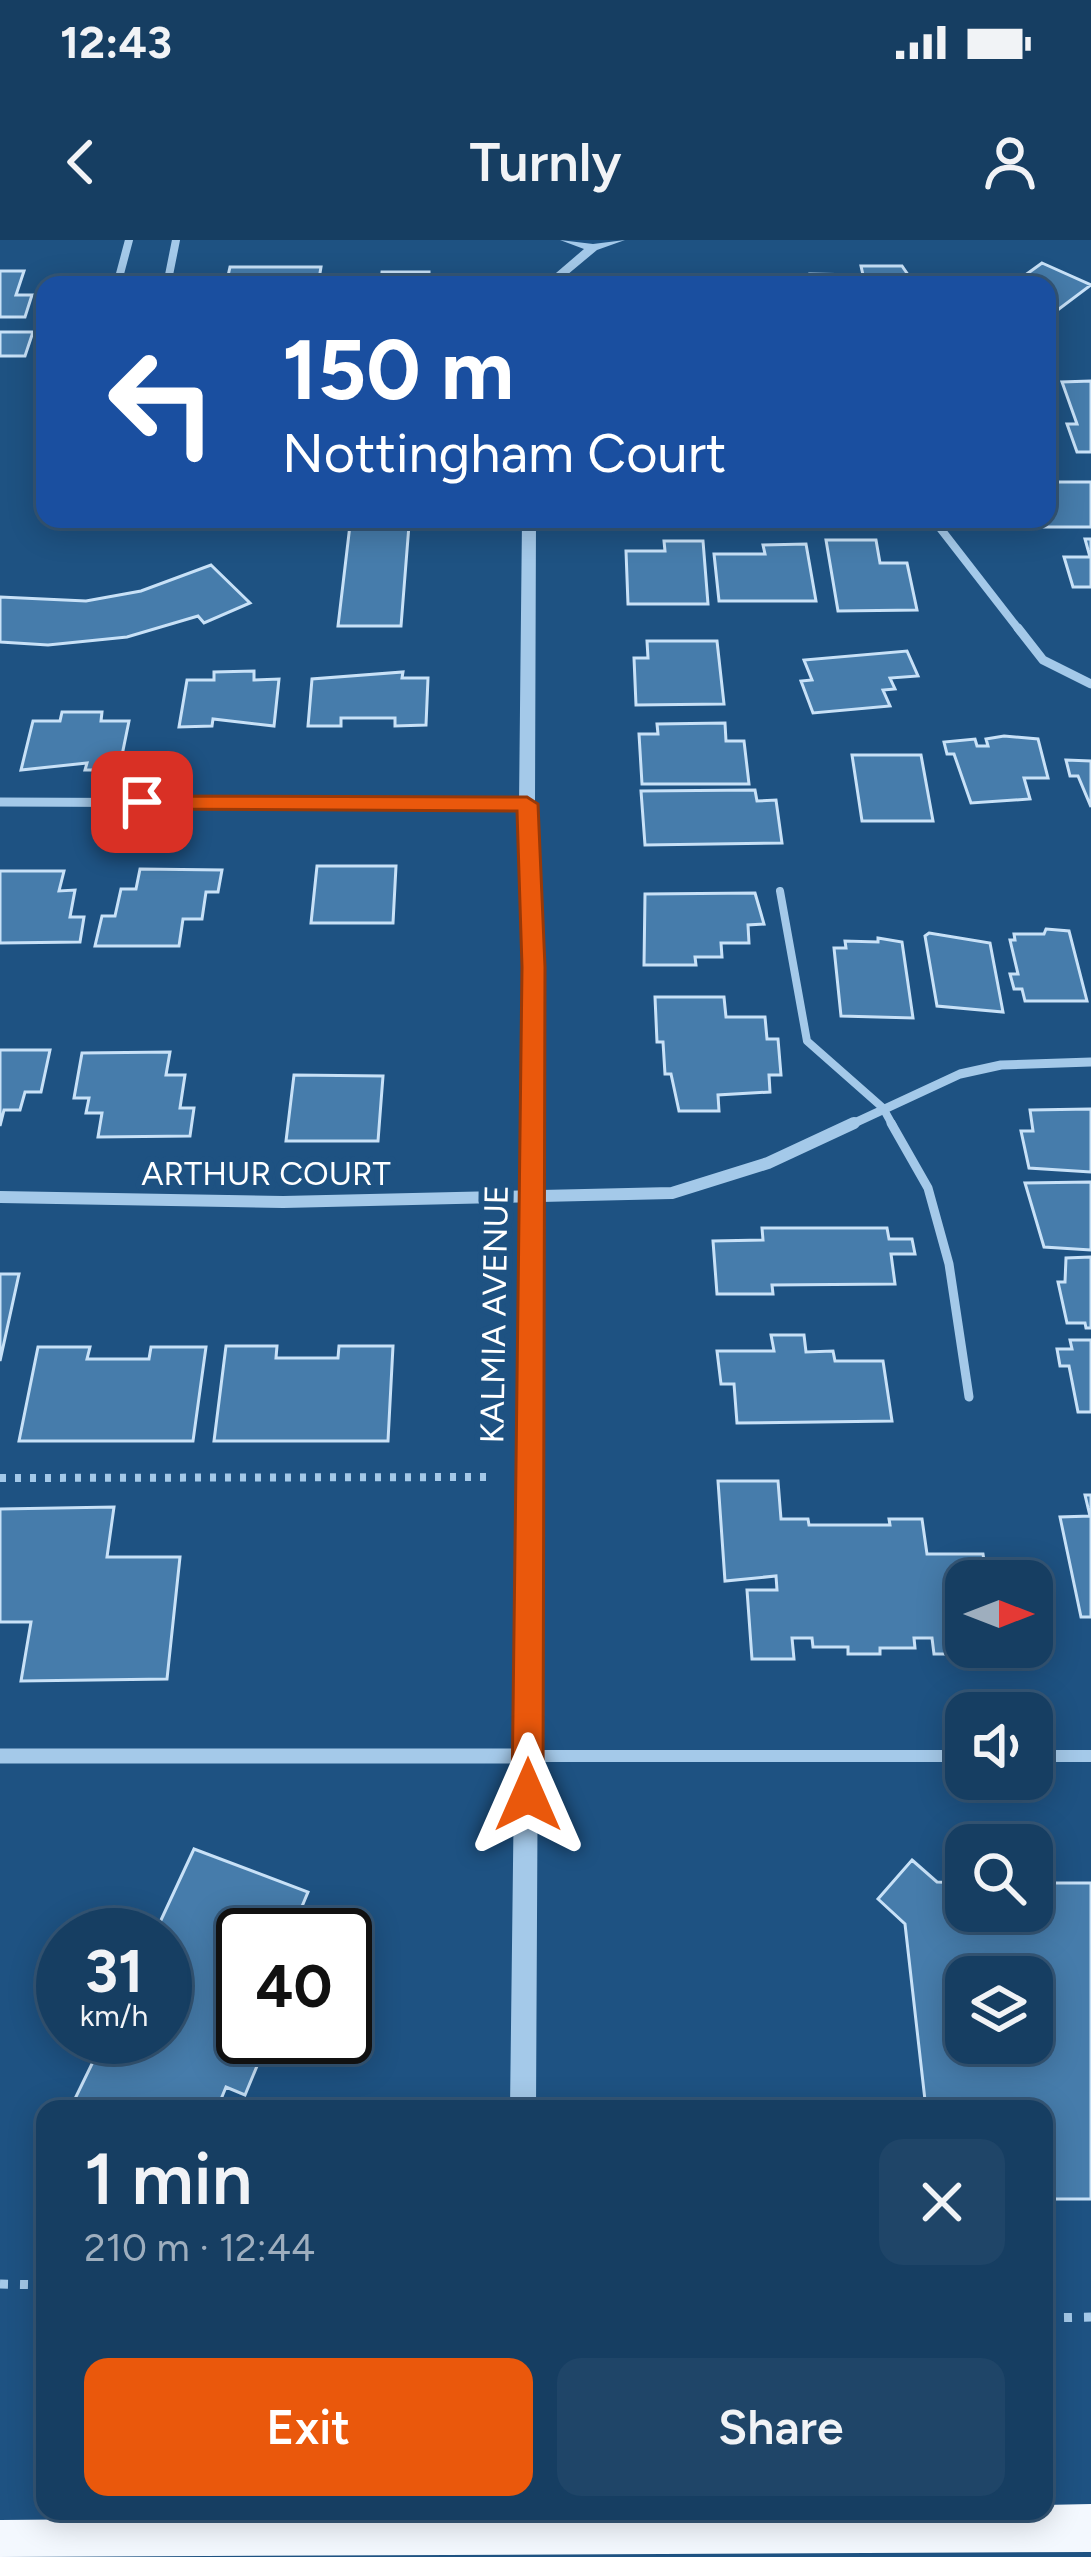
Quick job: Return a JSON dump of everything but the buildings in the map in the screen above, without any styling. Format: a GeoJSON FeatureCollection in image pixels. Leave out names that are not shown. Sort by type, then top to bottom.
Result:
{"type":"FeatureCollection","features":[{"type":"Feature","properties":{"kind":"highway"},"geometry":{"type":"LineString","coordinates":[[0,2544],[1091,2528]]}},
{"type":"Feature","properties":{"kind":"street"},"geometry":{"type":"LineString","coordinates":[[119,276],[129,240]]}},
{"type":"Feature","properties":{"kind":"street"},"geometry":{"type":"LineString","coordinates":[[168,276],[176,240]]}},
{"type":"Feature","properties":{"kind":"street"},"geometry":{"type":"LineString","coordinates":[[566,240],[593,248]]}},
{"type":"Feature","properties":{"kind":"street"},"geometry":{"type":"LineString","coordinates":[[559,276],[593,248],[619,240]]}},
{"type":"Feature","properties":{"kind":"street","name":"KALMIA AVENUE"},"geometry":{"type":"LineString","coordinates":[[523,2100],[533,967],[527,804],[529,528]]}},
{"type":"Feature","properties":{"kind":"street"},"geometry":{"type":"LineString","coordinates":[[940,528],[1043,660],[1091,684]]}},
{"type":"Feature","properties":{"kind":"street"},"geometry":{"type":"LineString","coordinates":[[0,802],[527,804]]}},
{"type":"Feature","properties":{"kind":"street","name":"ARTHUR COURT"},"geometry":{"type":"LineString","coordinates":[[0,1197],[531,1200],[672,1193],[768,1163],[960,1074],[1000,1065],[1091,1062]]}},
{"type":"Feature","properties":{"kind":"street"},"geometry":{"type":"LineString","coordinates":[[0,1756],[528,1756]]}},
{"type":"Feature","properties":{"kind":"lane"},"geometry":{"type":"LineString","coordinates":[[781,891],[807,1041],[883,1108],[928,1188],[941,1229],[969,1397]]}},
{"type":"Feature","properties":{"kind":"lane"},"geometry":{"type":"LineString","coordinates":[[528,1756],[945,1756]]}},
{"type":"Feature","properties":{"kind":"lane"},"geometry":{"type":"LineString","coordinates":[[1053,1756],[1091,1756]]}},
{"type":"Feature","properties":{"kind":"path"},"geometry":{"type":"LineString","coordinates":[[0,1478],[442,1477]]}},
{"type":"Feature","properties":{"kind":"path"},"geometry":{"type":"LineString","coordinates":[[0,2284],[36,2285]]}},
{"type":"Feature","properties":{"kind":"path"},"geometry":{"type":"LineString","coordinates":[[1053,2318],[1091,2317]]}},
{"type":"Feature","properties":{"kind":"route"},"geometry":{"type":"LineString","coordinates":[[142,802],[527,804],[533,967],[528,1795]]}}]}
